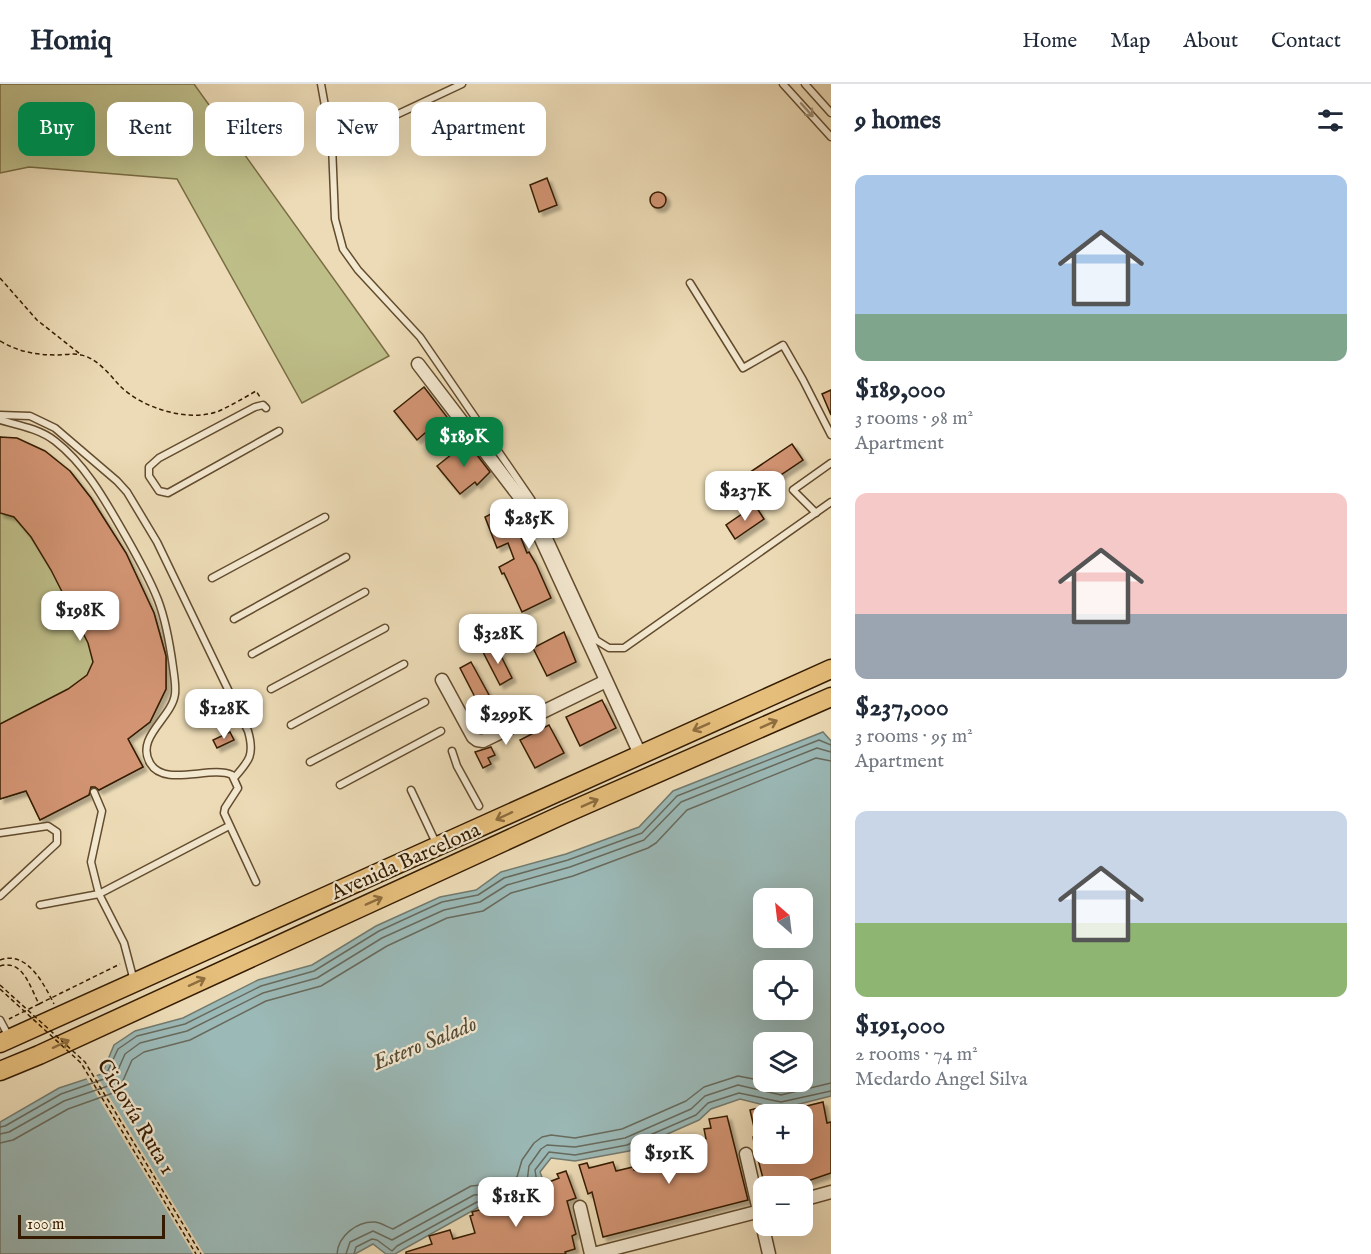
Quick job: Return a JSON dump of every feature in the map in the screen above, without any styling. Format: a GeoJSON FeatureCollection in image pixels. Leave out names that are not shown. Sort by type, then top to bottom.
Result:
{"type":"FeatureCollection","features":[{"type":"Feature","properties":{"kind":"main road","name":"Avenida Barcelona"},"geometry":{"type":"LineString","coordinates":[[3,1042],[831,669]]}},
{"type":"Feature","properties":{"kind":"main road","name":"Avenida Barcelona"},"geometry":{"type":"LineString","coordinates":[[4,1069],[564,814],[831,696]]}},
{"type":"Feature","properties":{"kind":"main road"},"geometry":{"type":"LineString","coordinates":[[557,791],[553,804],[559,812],[564,814]]}},
{"type":"Feature","properties":{"kind":"main road"},"geometry":{"type":"LineString","coordinates":[[530,804],[536,805],[543,814],[542,823],[538,827]]}},
{"type":"Feature","properties":{"kind":"main road"},"geometry":{"type":"LineString","coordinates":[[291,912],[288,917],[289,927],[301,934]]}},
{"type":"Feature","properties":{"kind":"main road"},"geometry":{"type":"LineString","coordinates":[[272,920],[277,921],[284,929],[280,943]]}},
{"type":"Feature","properties":{"kind":"main road"},"geometry":{"type":"LineString","coordinates":[[157,972],[154,976],[153,988],[164,997]]}},
{"type":"Feature","properties":{"kind":"main road"},"geometry":{"type":"LineString","coordinates":[[134,982],[146,991],[144,1007]]}},
{"type":"Feature","properties":{"kind":"main road"},"geometry":{"type":"LineString","coordinates":[[29,1030],[25,1035],[24,1046],[30,1053],[39,1055]]}},
{"type":"Feature","properties":{"kind":"main road"},"geometry":{"type":"LineString","coordinates":[[3,1042],[13,1051],[13,1060],[4,1069]]}},
{"type":"Feature","properties":{"kind":"street"},"geometry":{"type":"LineString","coordinates":[[418,364],[525,504],[640,754]]}},
{"type":"Feature","properties":{"kind":"street"},"geometry":{"type":"LineString","coordinates":[[442,680],[473,737],[483,741],[606,681]]}},
{"type":"Feature","properties":{"kind":"street"},"geometry":{"type":"LineString","coordinates":[[746,1154],[753,1181]]}},
{"type":"Feature","properties":{"kind":"street"},"geometry":{"type":"LineString","coordinates":[[813,1197],[831,1192]]}},
{"type":"Feature","properties":{"kind":"street"},"geometry":{"type":"LineString","coordinates":[[580,1207],[592,1254],[753,1213]]}},
{"type":"Feature","properties":{"kind":"street"},"geometry":{"type":"LineString","coordinates":[[766,1236],[769,1254]]}},
{"type":"Feature","properties":{"kind":"lane"},"geometry":{"type":"LineString","coordinates":[[321,84],[324,102]]}},
{"type":"Feature","properties":{"kind":"lane"},"geometry":{"type":"LineString","coordinates":[[399,113],[462,84]]}},
{"type":"Feature","properties":{"kind":"lane"},"geometry":{"type":"LineString","coordinates":[[783,84],[831,137]]}},
{"type":"Feature","properties":{"kind":"lane"},"geometry":{"type":"LineString","coordinates":[[805,84],[831,113]]}},
{"type":"Feature","properties":{"kind":"lane"},"geometry":{"type":"LineString","coordinates":[[332,156],[335,219],[343,249],[358,270],[420,337],[531,499],[596,640],[609,648],[624,648],[831,502]]}},
{"type":"Feature","properties":{"kind":"lane"},"geometry":{"type":"LineString","coordinates":[[690,283],[743,369],[783,345],[831,435]]}},
{"type":"Feature","properties":{"kind":"lane"},"geometry":{"type":"LineString","coordinates":[[266,408],[263,405],[255,407],[159,458],[149,467],[149,476],[159,491],[168,493],[279,431]]}},
{"type":"Feature","properties":{"kind":"lane"},"geometry":{"type":"LineString","coordinates":[[0,415],[30,416],[55,428],[117,481],[140,512],[179,585],[248,731],[252,752],[246,764],[234,778]]}},
{"type":"Feature","properties":{"kind":"lane"},"geometry":{"type":"LineString","coordinates":[[0,420],[45,435],[56,442],[87,474],[110,509],[143,568],[158,599],[171,656],[175,695],[147,743],[147,755],[159,771],[170,774],[220,772],[229,773],[234,778],[238,785],[237,790],[224,811],[256,882]]}},
{"type":"Feature","properties":{"kind":"lane"},"geometry":{"type":"LineString","coordinates":[[816,513],[793,489],[831,463]]}},
{"type":"Feature","properties":{"kind":"lane"},"geometry":{"type":"LineString","coordinates":[[212,578],[325,517]]}},
{"type":"Feature","properties":{"kind":"lane"},"geometry":{"type":"LineString","coordinates":[[234,619],[346,557]]}},
{"type":"Feature","properties":{"kind":"lane"},"geometry":{"type":"LineString","coordinates":[[252,654],[365,592]]}},
{"type":"Feature","properties":{"kind":"lane"},"geometry":{"type":"LineString","coordinates":[[271,689],[385,628]]}},
{"type":"Feature","properties":{"kind":"lane"},"geometry":{"type":"LineString","coordinates":[[291,725],[404,664]]}},
{"type":"Feature","properties":{"kind":"lane"},"geometry":{"type":"LineString","coordinates":[[310,762],[425,702]]}},
{"type":"Feature","properties":{"kind":"lane"},"geometry":{"type":"LineString","coordinates":[[340,785],[441,731]]}},
{"type":"Feature","properties":{"kind":"lane"},"geometry":{"type":"LineString","coordinates":[[452,751],[457,766],[479,806]]}},
{"type":"Feature","properties":{"kind":"lane"},"geometry":{"type":"LineString","coordinates":[[411,790],[438,846]]}},
{"type":"Feature","properties":{"kind":"lane"},"geometry":{"type":"LineString","coordinates":[[94,792],[102,811],[91,862],[99,894],[124,943],[134,982]]}},
{"type":"Feature","properties":{"kind":"lane"},"geometry":{"type":"LineString","coordinates":[[0,833],[48,826],[57,832],[57,843],[0,897]]}},
{"type":"Feature","properties":{"kind":"lane"},"geometry":{"type":"LineString","coordinates":[[40,905],[99,894],[229,826]]}},
{"type":"Feature","properties":{"kind":"lane"},"geometry":{"type":"LineString","coordinates":[[1,1021],[3,1042]]}},
{"type":"Feature","properties":{"kind":"path"},"geometry":{"type":"LineString","coordinates":[[0,278],[37,321],[80,354],[95,360],[123,389],[149,407],[179,414],[206,414],[218,411],[256,391],[266,408]]}},
{"type":"Feature","properties":{"kind":"path"},"geometry":{"type":"LineString","coordinates":[[0,341],[22,352],[47,355],[80,354]]}},
{"type":"Feature","properties":{"kind":"path"},"geometry":{"type":"LineString","coordinates":[[0,960],[15,958],[31,967],[54,1005]]}},
{"type":"Feature","properties":{"kind":"path"},"geometry":{"type":"LineString","coordinates":[[0,966],[8,964],[17,967],[39,1004]]}},
{"type":"Feature","properties":{"kind":"path"},"geometry":{"type":"LineString","coordinates":[[1,1021],[121,964]]}},
{"type":"Feature","properties":{"kind":"path","name":"Ciclovía Ruta 1"},"geometry":{"type":"LineString","coordinates":[[0,985],[85,1062],[201,1254]]}},
{"type":"Feature","properties":{"kind":"path"},"geometry":{"type":"LineString","coordinates":[[0,989],[81,1064],[196,1254]]}},
{"type":"Feature","properties":{"kind":"green space"},"geometry":{"type":"Polygon","coordinates":[[[0,84],[194,84],[207,102],[205,102],[205,156],[246,156],[389,356],[302,403],[177,179],[29,167],[0,173],[0,84]]]}},
{"type":"Feature","properties":{"kind":"green space"},"geometry":{"type":"Polygon","coordinates":[[[0,437],[70,471],[91,498],[126,553],[154,613],[166,655],[166,689],[150,722],[128,739],[143,767],[40,820],[26,791],[0,799],[0,437]]]}},
{"type":"Feature","properties":{"kind":"water","name":"Estero Salado"},"geometry":{"type":"Polygon","coordinates":[[[823,732],[831,741],[831,1096],[800,1104],[760,1104],[740,1099],[711,1109],[699,1120],[629,1151],[575,1161],[551,1158],[540,1172],[546,1188],[508,1206],[479,1207],[395,1254],[386,1254],[373,1244],[355,1254],[0,1254],[0,1122],[59,1088],[102,1074],[114,1045],[135,1031],[183,1018],[258,980],[312,965],[376,926],[440,897],[476,890],[501,872],[566,854],[639,827],[673,791],[823,732]]]}},
{"type":"Feature","properties":{"kind":"pier"},"geometry":{"type":"Polygon","coordinates":[[[95,1073],[204,1254],[193,1254],[85,1076],[95,1073]]]}},
{"type":"Feature","properties":{"kind":"building"},"geometry":{"type":"Polygon","coordinates":[[[547,178],[557,205],[539,212],[530,185],[547,178]]]}},
{"type":"Feature","properties":{"kind":"building"},"geometry":{"type":"Polygon","coordinates":[[[655,192],[661,192],[666,200],[664,206],[655,208],[650,203],[650,197],[655,192]]]}},
{"type":"Feature","properties":{"kind":"building"},"geometry":{"type":"Polygon","coordinates":[[[424,387],[447,417],[435,430],[432,427],[417,440],[394,411],[424,387]]]}},
{"type":"Feature","properties":{"kind":"building"},"geometry":{"type":"Polygon","coordinates":[[[831,390],[831,415],[822,394],[831,390]]]}},
{"type":"Feature","properties":{"kind":"building"},"geometry":{"type":"Polygon","coordinates":[[[0,437],[17,438],[45,451],[70,471],[91,498],[126,553],[154,613],[166,656],[166,689],[150,722],[128,739],[143,767],[99,790],[91,787],[89,795],[40,820],[26,791],[0,799],[0,724],[68,689],[87,675],[93,662],[88,643],[51,570],[31,537],[14,517],[0,513],[0,437]]]}},
{"type":"Feature","properties":{"kind":"building"},"geometry":{"type":"Polygon","coordinates":[[[467,442],[490,472],[477,485],[475,482],[460,494],[437,466],[467,442]]]}},
{"type":"Feature","properties":{"kind":"building"},"geometry":{"type":"Polygon","coordinates":[[[792,444],[803,460],[748,497],[737,481],[792,444]]]}},
{"type":"Feature","properties":{"kind":"building"},"geometry":{"type":"Polygon","coordinates":[[[510,504],[518,508],[530,534],[521,538],[551,598],[522,612],[499,567],[514,559],[508,543],[497,548],[485,517],[510,504]]]}},
{"type":"Feature","properties":{"kind":"building"},"geometry":{"type":"Polygon","coordinates":[[[755,505],[764,519],[735,539],[726,525],[755,505]]]}},
{"type":"Feature","properties":{"kind":"building"},"geometry":{"type":"Polygon","coordinates":[[[564,632],[576,662],[547,676],[533,648],[564,632]]]}},
{"type":"Feature","properties":{"kind":"building"},"geometry":{"type":"Polygon","coordinates":[[[496,646],[512,678],[500,685],[483,652],[496,646]]]}},
{"type":"Feature","properties":{"kind":"building"},"geometry":{"type":"Polygon","coordinates":[[[471,662],[489,695],[477,701],[460,668],[471,662]]]}},
{"type":"Feature","properties":{"kind":"building"},"geometry":{"type":"Polygon","coordinates":[[[602,700],[616,728],[580,746],[566,717],[602,700]]]}},
{"type":"Feature","properties":{"kind":"building"},"geometry":{"type":"Polygon","coordinates":[[[549,725],[564,753],[535,768],[520,740],[549,725]]]}},
{"type":"Feature","properties":{"kind":"building"},"geometry":{"type":"Polygon","coordinates":[[[230,732],[234,740],[217,748],[213,740],[230,732]]]}},
{"type":"Feature","properties":{"kind":"building"},"geometry":{"type":"Polygon","coordinates":[[[491,747],[495,755],[488,758],[491,764],[483,768],[475,752],[491,747]]]}},
{"type":"Feature","properties":{"kind":"building"},"geometry":{"type":"Polygon","coordinates":[[[823,1102],[827,1123],[831,1122],[831,1173],[813,1179],[813,1176],[762,1176],[759,1164],[813,1164],[813,1104],[823,1102]]]}},
{"type":"Feature","properties":{"kind":"building"},"geometry":{"type":"Polygon","coordinates":[[[727,1116],[748,1200],[603,1237],[592,1192],[588,1194],[579,1165],[587,1163],[589,1168],[613,1162],[616,1171],[633,1167],[634,1170],[659,1164],[660,1167],[681,1162],[676,1152],[685,1148],[686,1152],[703,1147],[701,1140],[706,1139],[704,1129],[711,1128],[709,1119],[727,1116]]]}},
{"type":"Feature","properties":{"kind":"building"},"geometry":{"type":"Polygon","coordinates":[[[566,1171],[576,1198],[567,1201],[576,1234],[572,1236],[575,1249],[565,1252],[566,1254],[406,1254],[406,1252],[432,1244],[429,1236],[450,1230],[453,1239],[475,1233],[470,1216],[473,1215],[472,1212],[493,1206],[495,1213],[541,1199],[539,1194],[547,1191],[544,1184],[559,1178],[557,1174],[566,1171]]]}}]}
